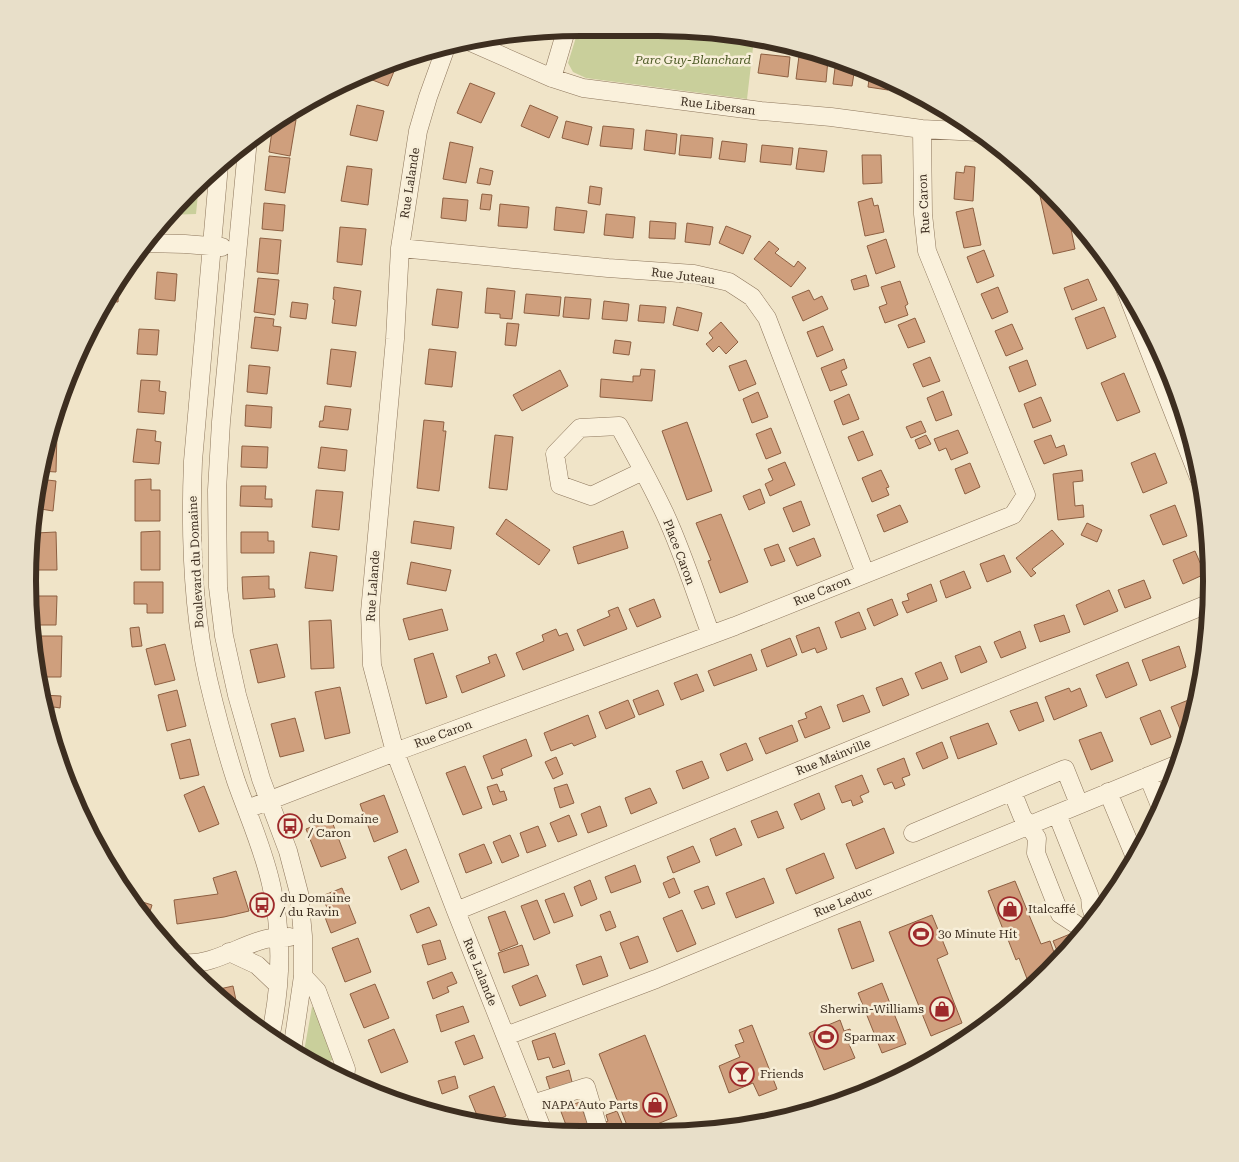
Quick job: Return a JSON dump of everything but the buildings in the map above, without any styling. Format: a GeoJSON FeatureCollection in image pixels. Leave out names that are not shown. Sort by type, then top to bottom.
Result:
{"type":"FeatureCollection","features":[{"type":"Feature","properties":{"kind":"street"},"geometry":{"type":"LineString","coordinates":[[552,78],[564,36]]}},
{"type":"Feature","properties":{"kind":"street","name":"Rue Libersan"},"geometry":{"type":"LineString","coordinates":[[480,46],[552,78],[583,88],[761,111],[831,117],[922,129],[966,131]]}},
{"type":"Feature","properties":{"kind":"street","name":"Rue Lalande"},"geometry":{"type":"LineString","coordinates":[[443,54],[418,131],[400,248],[395,339],[370,612],[372,665],[395,752],[540,1124]]}},
{"type":"Feature","properties":{"kind":"street","name":"Rue Caron"},"geometry":{"type":"LineString","coordinates":[[247,809],[711,635],[1013,515],[1026,495],[927,251],[923,214],[922,129]]}},
{"type":"Feature","properties":{"kind":"street","name":"Boulevard du Domaine"},"geometry":{"type":"LineString","coordinates":[[247,151],[219,460],[218,586],[221,618],[232,673],[249,738],[280,826],[300,900],[303,936],[303,976],[293,1043]]}},
{"type":"Feature","properties":{"kind":"street","name":"Boulevard du Domaine"},"geometry":{"type":"LineString","coordinates":[[218,175],[193,461],[192,509],[195,594],[201,645],[230,762],[258,838],[271,884],[278,937],[278,984],[271,1029]]}},
{"type":"Feature","properties":{"kind":"street"},"geometry":{"type":"LineString","coordinates":[[154,243],[237,248]]}},
{"type":"Feature","properties":{"kind":"street","name":"Rue Juteau"},"geometry":{"type":"LineString","coordinates":[[400,248],[608,268],[694,274],[729,282],[752,297],[767,318],[865,574]]}},
{"type":"Feature","properties":{"kind":"street"},"geometry":{"type":"LineString","coordinates":[[1142,331],[1179,422]]}},
{"type":"Feature","properties":{"kind":"street","name":"Place Caron"},"geometry":{"type":"LineString","coordinates":[[644,471],[591,496],[560,485],[555,454],[580,428],[619,426],[644,471],[666,515],[711,635]]}},
{"type":"Feature","properties":{"kind":"street","name":"Rue Mainville"},"geometry":{"type":"LineString","coordinates":[[456,911],[1202,606]]}},
{"type":"Feature","properties":{"kind":"street","name":"Rue Leduc"},"geometry":{"type":"LineString","coordinates":[[506,1036],[656,979],[1170,767]]}},
{"type":"Feature","properties":{"kind":"street"},"geometry":{"type":"LineString","coordinates":[[913,833],[1065,769],[1079,804]]}},
{"type":"Feature","properties":{"kind":"street"},"geometry":{"type":"LineString","coordinates":[[1148,776],[1157,798]]}},
{"type":"Feature","properties":{"kind":"street"},"geometry":{"type":"LineString","coordinates":[[1012,791],[1022,816],[1037,838],[1036,853],[1060,914],[1079,926]]}},
{"type":"Feature","properties":{"kind":"street"},"geometry":{"type":"LineString","coordinates":[[1108,792],[1132,850]]}},
{"type":"Feature","properties":{"kind":"street"},"geometry":{"type":"LineString","coordinates":[[1057,814],[1090,897],[1092,910]]}},
{"type":"Feature","properties":{"kind":"street"},"geometry":{"type":"LineString","coordinates":[[194,964],[207,961],[265,939],[303,936]]}},
{"type":"Feature","properties":{"kind":"street"},"geometry":{"type":"LineString","coordinates":[[229,952],[257,966],[278,984]]}},
{"type":"Feature","properties":{"kind":"street"},"geometry":{"type":"LineString","coordinates":[[303,976],[317,991],[346,1072]]}},
{"type":"Feature","properties":{"kind":"street"},"geometry":{"type":"LineString","coordinates":[[532,1104],[586,1087],[598,1126]]}},
{"type":"Feature","properties":{"kind":"green space","name":"Parc Guy-Blanchard"},"geometry":{"type":"Polygon","coordinates":[[[576,36],[694,37],[753,45],[747,99],[586,78],[573,72],[568,63],[576,36]]]}},
{"type":"Feature","properties":{"kind":"green space"},"geometry":{"type":"Polygon","coordinates":[[[198,194],[196,214],[178,215],[198,194]]]}},
{"type":"Feature","properties":{"kind":"green space"},"geometry":{"type":"Polygon","coordinates":[[[312,1007],[314,1007],[334,1059],[330,1061],[331,1064],[335,1062],[335,1067],[304,1050],[312,1007]]]}},
{"type":"Feature","properties":{"kind":"place","name":"du Domaine / Caron"},"geometry":{"type":"Point","coordinates":[290,826]}},
{"type":"Feature","properties":{"kind":"place","name":"du Domaine / du Ravin"},"geometry":{"type":"Point","coordinates":[262,905]}},
{"type":"Feature","properties":{"kind":"place","name":"Italcaffé"},"geometry":{"type":"Point","coordinates":[1010,909]}},
{"type":"Feature","properties":{"kind":"place","name":"30 Minute Hit"},"geometry":{"type":"Point","coordinates":[921,934]}},
{"type":"Feature","properties":{"kind":"place","name":"Sherwin-Williams"},"geometry":{"type":"Point","coordinates":[942,1009]}},
{"type":"Feature","properties":{"kind":"place","name":"Sparmax"},"geometry":{"type":"Point","coordinates":[826,1037]}},
{"type":"Feature","properties":{"kind":"place","name":"Friends"},"geometry":{"type":"Point","coordinates":[742,1074]}},
{"type":"Feature","properties":{"kind":"place","name":"NAPA Auto Parts"},"geometry":{"type":"Point","coordinates":[655,1105]}}]}
